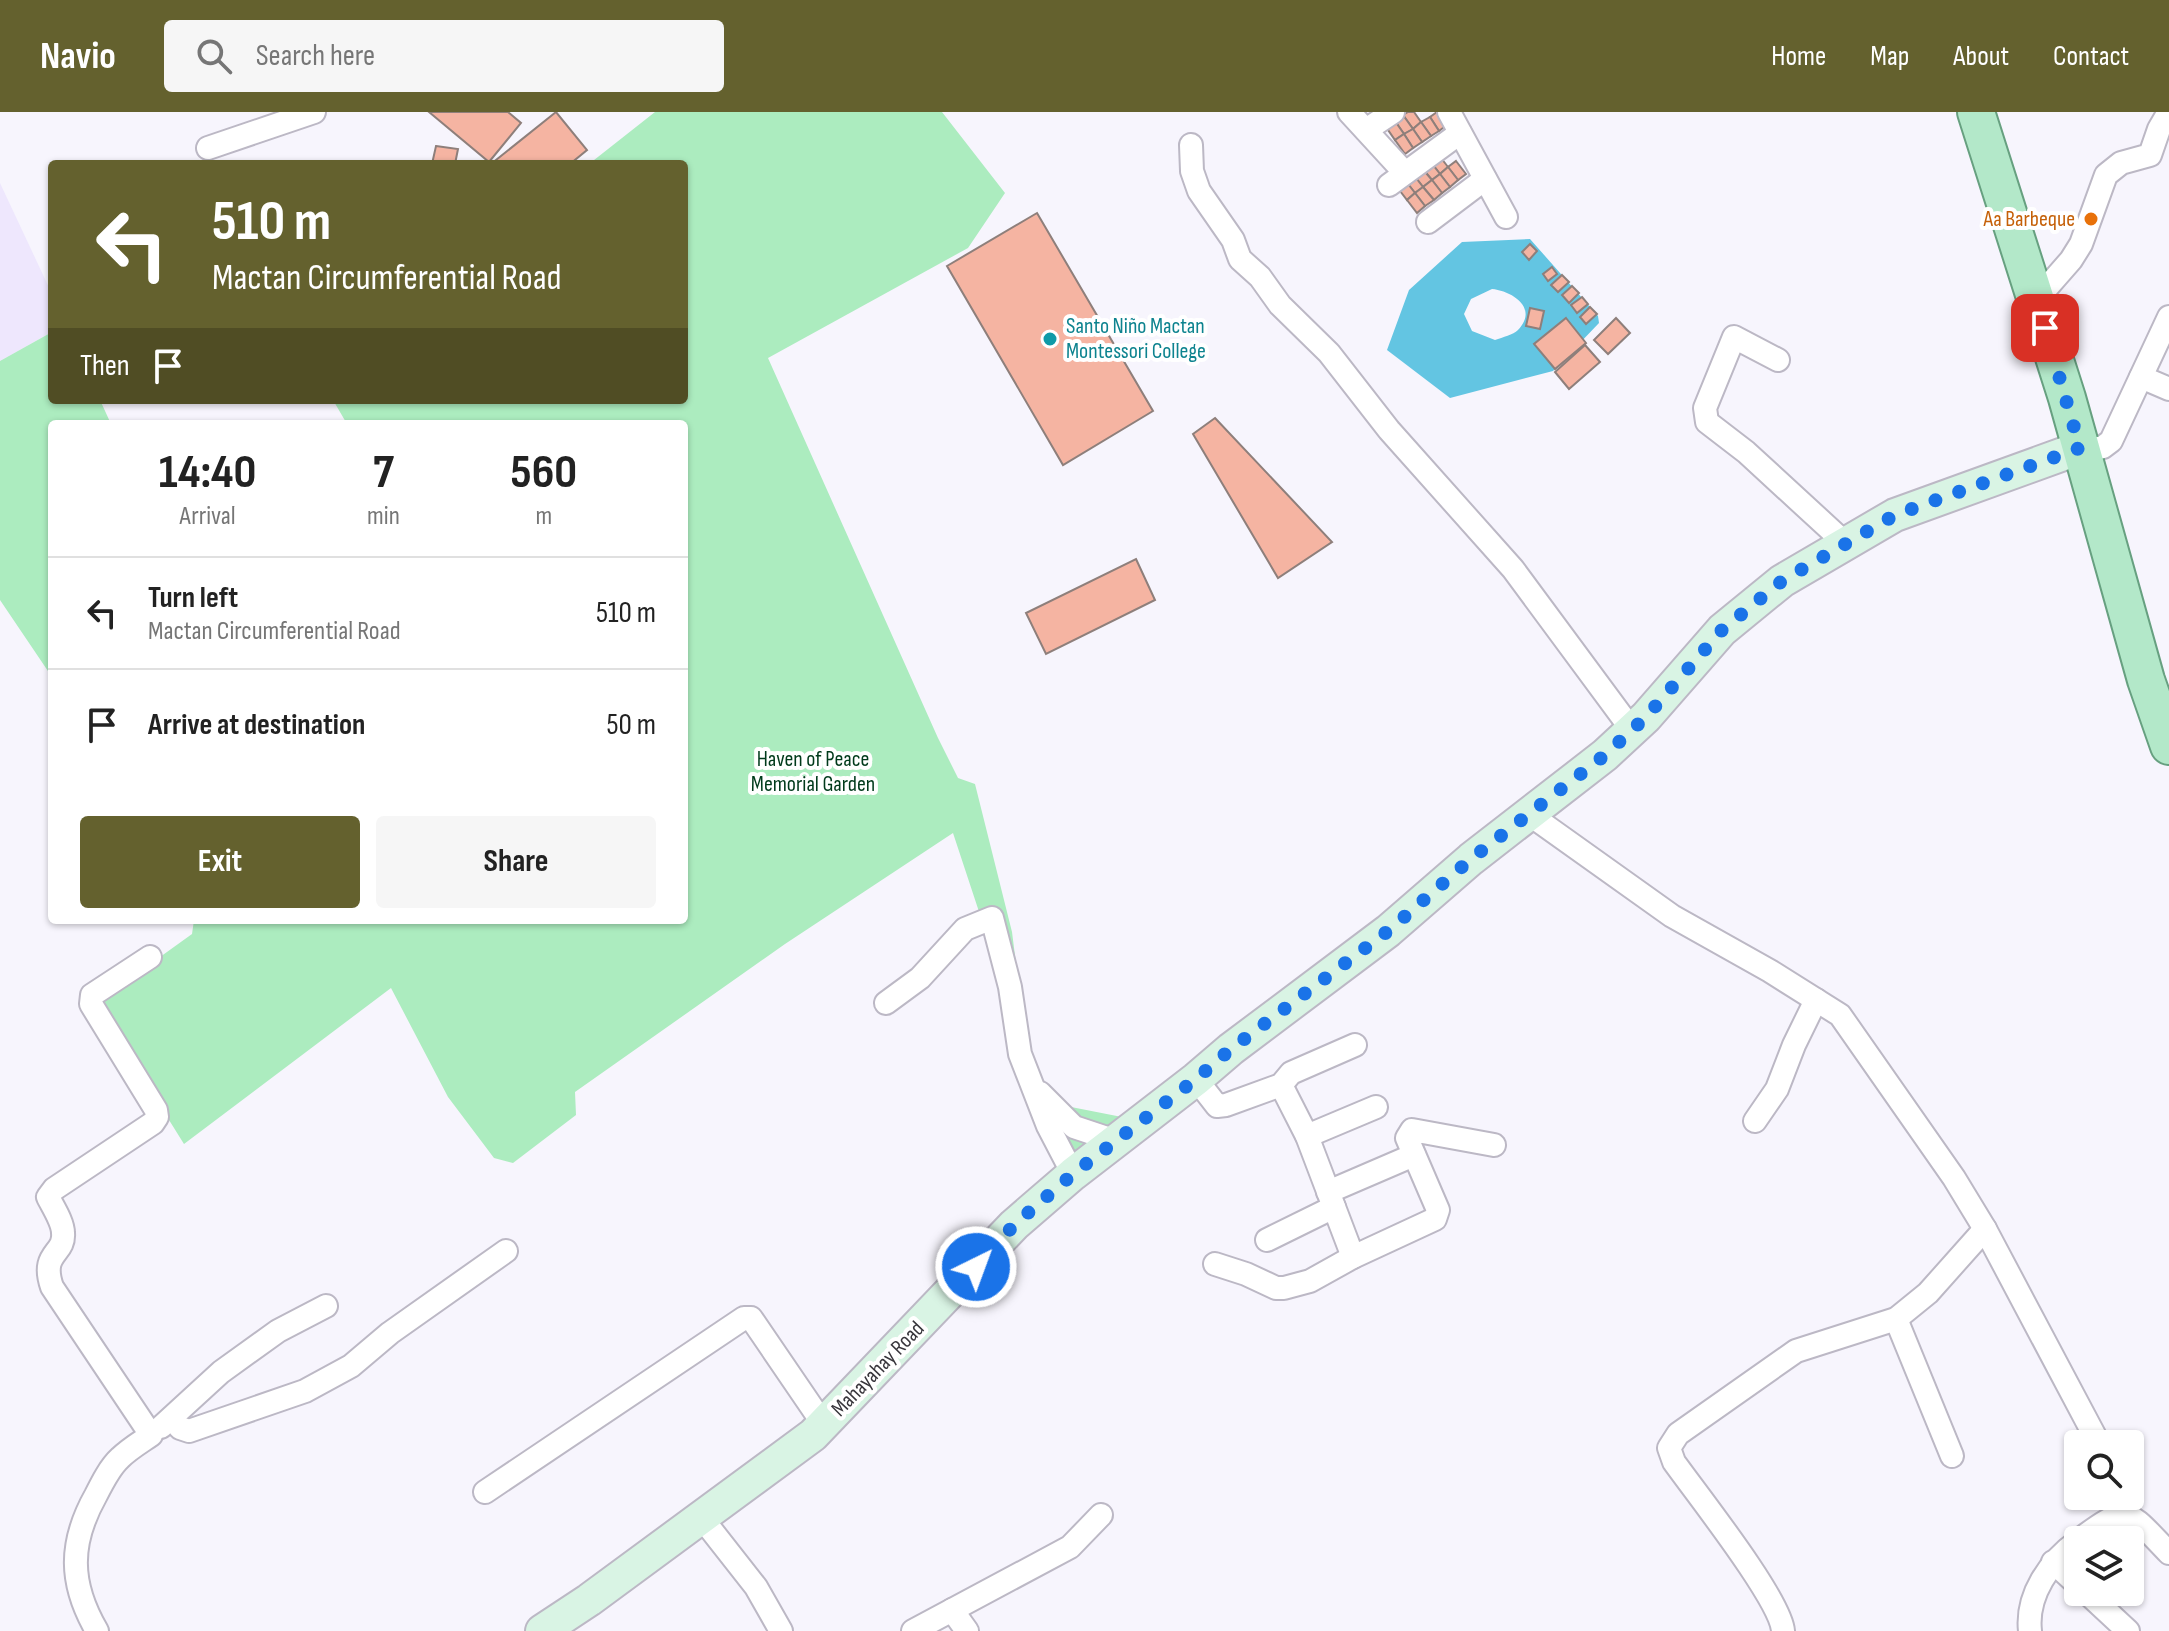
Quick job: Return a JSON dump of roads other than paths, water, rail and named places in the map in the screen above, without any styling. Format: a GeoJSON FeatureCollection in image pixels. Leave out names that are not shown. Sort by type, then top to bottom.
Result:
{"type":"FeatureCollection","features":[{"type":"Feature","properties":{"kind":"main road"},"geometry":{"type":"LineString","coordinates":[[1976,112],[2081,450],[2146,680],[2169,746]]}},
{"type":"Feature","properties":{"kind":"street"},"geometry":{"type":"LineString","coordinates":[[208,148],[314,112]]}},
{"type":"Feature","properties":{"kind":"street"},"geometry":{"type":"LineString","coordinates":[[1349,112],[1366,130],[1397,179],[1460,133]]}},
{"type":"Feature","properties":{"kind":"street"},"geometry":{"type":"LineString","coordinates":[[1366,130],[1393,112]]}},
{"type":"Feature","properties":{"kind":"street"},"geometry":{"type":"LineString","coordinates":[[1449,112],[1506,217]]}},
{"type":"Feature","properties":{"kind":"street"},"geometry":{"type":"LineString","coordinates":[[2036,300],[2081,244],[2106,175],[2121,163],[2150,155],[2169,112]]}},
{"type":"Feature","properties":{"kind":"street"},"geometry":{"type":"LineString","coordinates":[[1191,145],[1192,171],[1199,191],[1233,240],[1240,259],[1260,277],[1280,305],[1329,353],[1389,430],[1513,569],[1632,730]]}},
{"type":"Feature","properties":{"kind":"street"},"geometry":{"type":"LineString","coordinates":[[1428,222],[1485,179]]}},
{"type":"Feature","properties":{"kind":"street"},"geometry":{"type":"LineString","coordinates":[[2081,450],[2103,447],[2111,441],[2169,317]]}},
{"type":"Feature","properties":{"kind":"street"},"geometry":{"type":"LineString","coordinates":[[1778,360],[1734,337],[1705,408],[1707,422],[1746,452],[1845,543]]}},
{"type":"Feature","properties":{"kind":"street"},"geometry":{"type":"LineString","coordinates":[[2141,377],[2169,389]]}},
{"type":"Feature","properties":{"kind":"street","name":"Mahayahay Road"},"geometry":{"type":"LineString","coordinates":[[546,1630],[824,1425],[1014,1225],[1073,1174],[1231,1049],[1388,931],[1471,859],[1605,755],[1632,730],[1722,630],[1782,581],[1895,515],[2081,450]]}},
{"type":"Feature","properties":{"kind":"street"},"geometry":{"type":"LineString","coordinates":[[1529,814],[1672,916],[1840,1015],[1954,1178],[1985,1229],[2092,1430]]}},
{"type":"Feature","properties":{"kind":"street"},"geometry":{"type":"LineString","coordinates":[[886,1003],[920,978],[965,929],[992,918],[1010,987],[1020,1054],[1048,1126],[1073,1174]]}},
{"type":"Feature","properties":{"kind":"street"},"geometry":{"type":"LineString","coordinates":[[150,957],[92,995],[91,1004],[156,1110],[157,1117],[153,1123],[54,1189],[48,1197],[64,1232],[62,1241],[48,1261],[47,1273],[52,1287],[151,1435]]}},
{"type":"Feature","properties":{"kind":"street"},"geometry":{"type":"LineString","coordinates":[[1755,1121],[1777,1089],[1816,1000]]}},
{"type":"Feature","properties":{"kind":"street"},"geometry":{"type":"LineString","coordinates":[[1196,1079],[1217,1106],[1221,1106],[1281,1085],[1291,1073],[1355,1045]]}},
{"type":"Feature","properties":{"kind":"street"},"geometry":{"type":"LineString","coordinates":[[1281,1085],[1307,1136],[1353,1257]]}},
{"type":"Feature","properties":{"kind":"street"},"geometry":{"type":"LineString","coordinates":[[1034,1086],[1074,1127],[1116,1141]]}},
{"type":"Feature","properties":{"kind":"street"},"geometry":{"type":"LineString","coordinates":[[1307,1136],[1376,1107]]}},
{"type":"Feature","properties":{"kind":"street"},"geometry":{"type":"LineString","coordinates":[[1215,1264],[1284,1288],[1310,1281],[1435,1219],[1438,1210],[1407,1138],[1412,1130],[1494,1145]]}},
{"type":"Feature","properties":{"kind":"street"},"geometry":{"type":"LineString","coordinates":[[1267,1240],[1331,1200],[1414,1155]]}},
{"type":"Feature","properties":{"kind":"street"},"geometry":{"type":"LineString","coordinates":[[1783,1631],[1768,1594],[1674,1462],[1669,1448],[1678,1434],[1796,1351],[1896,1319],[1928,1293],[1985,1229]]}},
{"type":"Feature","properties":{"kind":"street"},"geometry":{"type":"LineString","coordinates":[[172,1418],[180,1428],[189,1431],[305,1391],[351,1366],[390,1333],[506,1251]]}},
{"type":"Feature","properties":{"kind":"street"},"geometry":{"type":"LineString","coordinates":[[97,1631],[82,1605],[74,1556],[82,1519],[119,1458],[172,1418],[221,1372],[278,1331],[326,1306]]}},
{"type":"Feature","properties":{"kind":"street"},"geometry":{"type":"LineString","coordinates":[[485,1492],[744,1318],[751,1318],[824,1425]]}},
{"type":"Feature","properties":{"kind":"street"},"geometry":{"type":"LineString","coordinates":[[1896,1319],[1952,1456]]}},
{"type":"Feature","properties":{"kind":"street"},"geometry":{"type":"LineString","coordinates":[[2097,1526],[2120,1510]]}},
{"type":"Feature","properties":{"kind":"street"},"geometry":{"type":"LineString","coordinates":[[2129,1510],[2169,1553]]}},
{"type":"Feature","properties":{"kind":"street"},"geometry":{"type":"LineString","coordinates":[[913,1631],[1070,1547],[1101,1515]]}},
{"type":"Feature","properties":{"kind":"street"},"geometry":{"type":"LineString","coordinates":[[701,1517],[756,1587],[781,1631]]}},
{"type":"Feature","properties":{"kind":"street"},"geometry":{"type":"LineString","coordinates":[[2030,1631],[2029,1619],[2043,1576],[2064,1552]]}},
{"type":"Feature","properties":{"kind":"street"},"geometry":{"type":"LineString","coordinates":[[2053,1562],[2064,1572]]}},
{"type":"Feature","properties":{"kind":"street"},"geometry":{"type":"LineString","coordinates":[[2101,1606],[2128,1631]]}},
{"type":"Feature","properties":{"kind":"street"},"geometry":{"type":"LineString","coordinates":[[952,1610],[967,1631]]}},
{"type":"Feature","properties":{"kind":"water"},"geometry":{"type":"Polygon","coordinates":[[[1530,239],[1598,316],[1599,323],[1553,371],[1450,398],[1387,350],[1409,290],[1462,242],[1530,239]],[[1492,289],[1471,299],[1464,314],[1472,331],[1495,340],[1516,332],[1526,315],[1515,297],[1492,289]]]}},
{"type":"Feature","properties":{"kind":"place","name":"Aa Barbeque"},"geometry":{"type":"Point","coordinates":[2091,219]}},
{"type":"Feature","properties":{"kind":"place","name":"Santo Niño Mactan Montessori College"},"geometry":{"type":"Point","coordinates":[1050,339]}},
{"type":"Feature","properties":{"kind":"park label","name":"Haven of Peace Memorial Garden"},"geometry":{"type":"Point","coordinates":[813,772]}}]}
